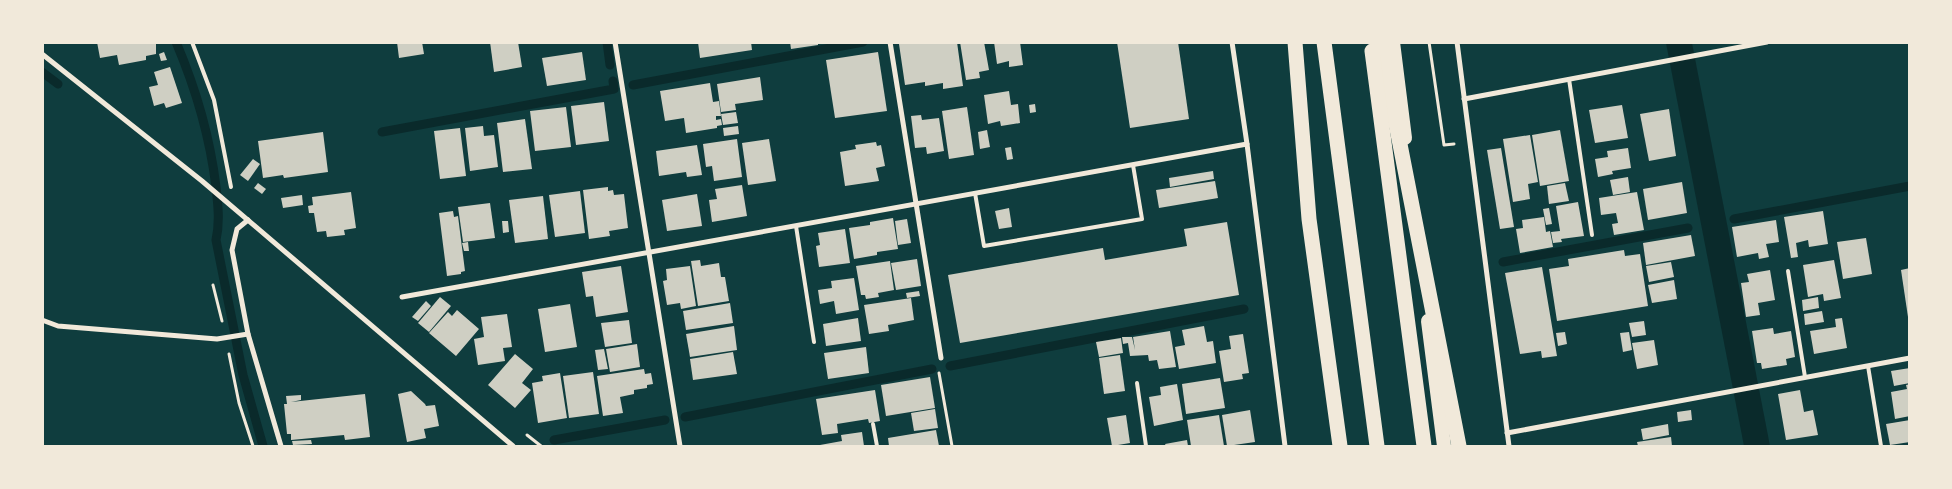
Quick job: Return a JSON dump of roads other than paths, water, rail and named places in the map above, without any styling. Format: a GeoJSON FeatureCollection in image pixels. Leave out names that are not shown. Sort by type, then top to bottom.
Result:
{"type":"FeatureCollection","features":[{"type":"Feature","properties":{"kind":"highway"},"geometry":{"type":"LineString","coordinates":[[1295,42],[1309,219],[1340,446]]}},
{"type":"Feature","properties":{"kind":"highway"},"geometry":{"type":"LineString","coordinates":[[1324,42],[1377,446]]}},
{"type":"Feature","properties":{"kind":"highway"},"geometry":{"type":"LineString","coordinates":[[1371,42],[1424,446]]}},
{"type":"Feature","properties":{"kind":"highway"},"geometry":{"type":"LineString","coordinates":[[1380,42],[1459,446]]}},
{"type":"Feature","properties":{"kind":"highway"},"geometry":{"type":"LineString","coordinates":[[1393,42],[1444,446]]}},
{"type":"Feature","properties":{"kind":"street"},"geometry":{"type":"LineString","coordinates":[[615,42],[680,446]]}},
{"type":"Feature","properties":{"kind":"street"},"geometry":{"type":"LineString","coordinates":[[890,42],[941,358]]}},
{"type":"Feature","properties":{"kind":"street"},"geometry":{"type":"LineString","coordinates":[[1232,42],[1248,144],[1285,446]]}},
{"type":"Feature","properties":{"kind":"street"},"geometry":{"type":"LineString","coordinates":[[1457,42],[1509,446]]}},
{"type":"Feature","properties":{"kind":"street"},"geometry":{"type":"LineString","coordinates":[[1464,99],[1768,42]]}},
{"type":"Feature","properties":{"kind":"street"},"geometry":{"type":"LineString","coordinates":[[42,54],[202,181],[513,446]]}},
{"type":"Feature","properties":{"kind":"street"},"geometry":{"type":"LineString","coordinates":[[402,297],[1248,144]]}},
{"type":"Feature","properties":{"kind":"street"},"geometry":{"type":"LineString","coordinates":[[248,220],[237,229],[232,250],[245,334],[281,446]]}},
{"type":"Feature","properties":{"kind":"street"},"geometry":{"type":"LineString","coordinates":[[42,320],[58,326],[217,339],[245,334]]}},
{"type":"Feature","properties":{"kind":"street"},"geometry":{"type":"LineString","coordinates":[[1507,433],[1910,358]]}},
{"type":"Feature","properties":{"kind":"lane"},"geometry":{"type":"LineString","coordinates":[[192,42],[214,100],[231,187]]}},
{"type":"Feature","properties":{"kind":"lane"},"geometry":{"type":"LineString","coordinates":[[1570,79],[1592,234]]}},
{"type":"Feature","properties":{"kind":"lane"},"geometry":{"type":"LineString","coordinates":[[975,193],[984,246],[1142,219],[1133,165]]}},
{"type":"Feature","properties":{"kind":"lane"},"geometry":{"type":"LineString","coordinates":[[796,226],[814,342]]}},
{"type":"Feature","properties":{"kind":"lane"},"geometry":{"type":"LineString","coordinates":[[1788,272],[1805,377]]}},
{"type":"Feature","properties":{"kind":"lane"},"geometry":{"type":"LineString","coordinates":[[1868,366],[1881,446]]}},
{"type":"Feature","properties":{"kind":"lane"},"geometry":{"type":"LineString","coordinates":[[1137,383],[1146,446]]}},
{"type":"Feature","properties":{"kind":"lane"},"geometry":{"type":"LineString","coordinates":[[874,424],[877,446]]}},
{"type":"Feature","properties":{"kind":"water"},"geometry":{"type":"Polygon","coordinates":[[[1666,43],[1692,43],[1770,446],[1744,446],[1666,43]]]}},
{"type":"Feature","properties":{"kind":"waterway"},"geometry":{"type":"LineString","coordinates":[[176,42],[196,95],[210,150],[218,207],[216,240],[243,375],[263,446]]}},
{"type":"Feature","properties":{"kind":"waterway"},"geometry":{"type":"LineString","coordinates":[[607,42],[610,65]]}},
{"type":"Feature","properties":{"kind":"waterway"},"geometry":{"type":"LineString","coordinates":[[633,85],[863,42]]}},
{"type":"Feature","properties":{"kind":"waterway"},"geometry":{"type":"LineString","coordinates":[[42,72],[58,84]]}},
{"type":"Feature","properties":{"kind":"waterway"},"geometry":{"type":"LineString","coordinates":[[382,132],[614,89],[613,81]]}},
{"type":"Feature","properties":{"kind":"waterway"},"geometry":{"type":"LineString","coordinates":[[1734,219],[1910,186]]}},
{"type":"Feature","properties":{"kind":"waterway"},"geometry":{"type":"LineString","coordinates":[[1503,262],[1688,228]]}},
{"type":"Feature","properties":{"kind":"waterway"},"geometry":{"type":"LineString","coordinates":[[950,366],[1244,309]]}},
{"type":"Feature","properties":{"kind":"waterway"},"geometry":{"type":"LineString","coordinates":[[685,417],[932,369]]}},
{"type":"Feature","properties":{"kind":"waterway"},"geometry":{"type":"LineString","coordinates":[[554,440],[665,420]]}}]}
